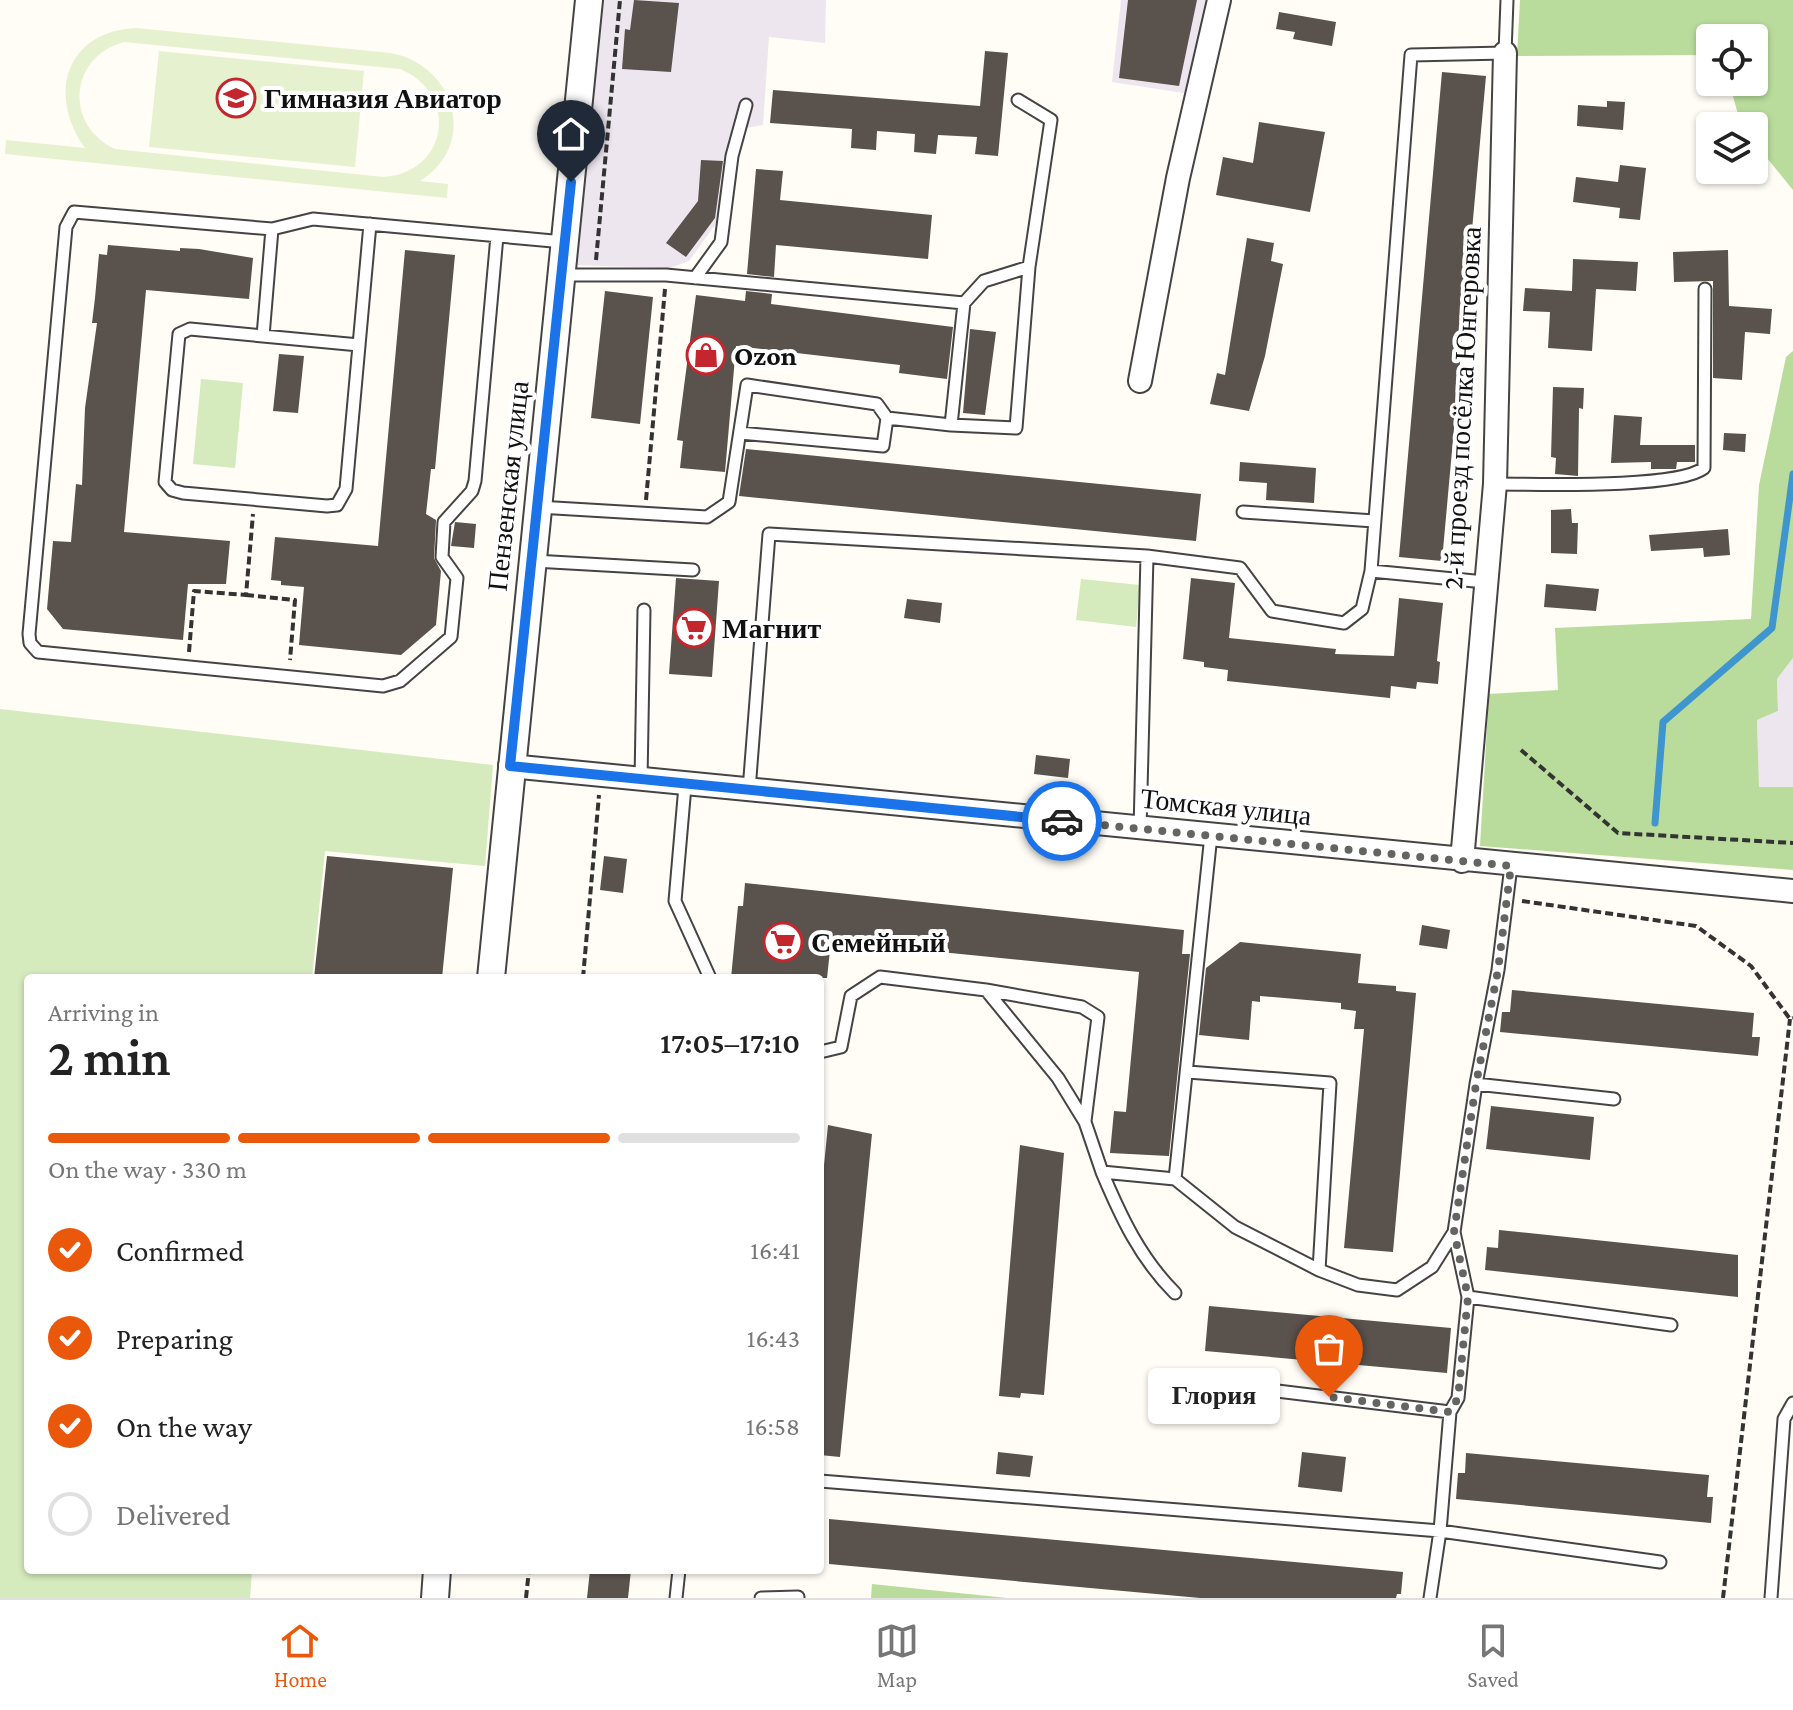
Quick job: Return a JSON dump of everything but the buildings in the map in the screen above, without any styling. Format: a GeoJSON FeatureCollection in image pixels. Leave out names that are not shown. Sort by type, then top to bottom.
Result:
{"type":"FeatureCollection","features":[{"type":"Feature","properties":{"kind":"street","name":"Пензенская улица"},"geometry":{"type":"LineString","coordinates":[[491,974],[589,0]]}},
{"type":"Feature","properties":{"kind":"street"},"geometry":{"type":"LineString","coordinates":[[1140,381],[1178,178],[1219,0]]}},
{"type":"Feature","properties":{"kind":"street","name":"2-й проезд посёлка Юнгеровка"},"geometry":{"type":"LineString","coordinates":[[1462,861],[1495,484],[1505,53]]}},
{"type":"Feature","properties":{"kind":"street","name":"Томская улица"},"geometry":{"type":"LineString","coordinates":[[510,766],[685,786],[1793,891]]}},
{"type":"Feature","properties":{"kind":"street"},"geometry":{"type":"LineString","coordinates":[[435,1598],[437,1574]]}},
{"type":"Feature","properties":{"kind":"lane"},"geometry":{"type":"LineString","coordinates":[[748,791],[769,534],[1147,556],[1240,568],[1272,611],[1344,623],[1362,609],[1371,571],[1411,55],[1505,53],[1507,0]]}},
{"type":"Feature","properties":{"kind":"lane"},"geometry":{"type":"LineString","coordinates":[[887,418],[1016,428],[1029,267],[1051,120],[1018,100]]}},
{"type":"Feature","properties":{"kind":"lane"},"geometry":{"type":"LineString","coordinates":[[695,278],[721,242],[732,156],[746,105]]}},
{"type":"Feature","properties":{"kind":"lane"},"geometry":{"type":"LineString","coordinates":[[497,236],[475,481],[472,491],[444,522],[442,557],[457,578],[451,637],[392,686],[49,655],[38,652],[30,643],[66,227],[74,212],[272,229],[313,219],[565,242]]}},
{"type":"Feature","properties":{"kind":"lane"},"geometry":{"type":"LineString","coordinates":[[359,345],[190,329],[179,334],[165,482],[172,490],[327,506],[337,505],[343,498],[359,345],[370,224]]}},
{"type":"Feature","properties":{"kind":"lane"},"geometry":{"type":"LineString","coordinates":[[263,336],[272,229]]}},
{"type":"Feature","properties":{"kind":"lane"},"geometry":{"type":"LineString","coordinates":[[951,425],[964,303],[984,281],[1029,267]]}},
{"type":"Feature","properties":{"kind":"lane"},"geometry":{"type":"LineString","coordinates":[[561,275],[666,275],[964,303]]}},
{"type":"Feature","properties":{"kind":"lane"},"geometry":{"type":"LineString","coordinates":[[1495,484],[1694,476],[1704,468],[1705,289]]}},
{"type":"Feature","properties":{"kind":"lane"},"geometry":{"type":"LineString","coordinates":[[538,507],[707,517],[729,502],[747,385],[877,404],[887,418],[883,446],[740,433]]}},
{"type":"Feature","properties":{"kind":"lane"},"geometry":{"type":"LineString","coordinates":[[1243,512],[1374,521]]}},
{"type":"Feature","properties":{"kind":"lane"},"geometry":{"type":"LineString","coordinates":[[1140,829],[1147,556]]}},
{"type":"Feature","properties":{"kind":"lane"},"geometry":{"type":"LineString","coordinates":[[532,561],[693,570]]}},
{"type":"Feature","properties":{"kind":"lane"},"geometry":{"type":"LineString","coordinates":[[1371,571],[1485,582]]}},
{"type":"Feature","properties":{"kind":"lane"},"geometry":{"type":"LineString","coordinates":[[641,781],[644,610]]}},
{"type":"Feature","properties":{"kind":"lane"},"geometry":{"type":"LineString","coordinates":[[685,786],[675,901],[708,974]]}},
{"type":"Feature","properties":{"kind":"lane"},"geometry":{"type":"LineString","coordinates":[[1175,1179],[1211,835]]}},
{"type":"Feature","properties":{"kind":"lane"},"geometry":{"type":"LineString","coordinates":[[1430,1598],[1440,1531],[1450,1412],[1458,1398],[1468,1297],[1454,1232],[1476,1084],[1498,970],[1511,866]]}},
{"type":"Feature","properties":{"kind":"lane"},"geometry":{"type":"LineString","coordinates":[[824,1051],[841,1047],[851,996],[880,977],[986,990],[1082,1007],[1098,1017],[1085,1122]]}},
{"type":"Feature","properties":{"kind":"lane"},"geometry":{"type":"LineString","coordinates":[[986,990],[1058,1078],[1085,1122],[1125,1227],[1154,1272],[1175,1293]]}},
{"type":"Feature","properties":{"kind":"lane"},"geometry":{"type":"LineString","coordinates":[[1188,1072],[1330,1083],[1319,1270]]}},
{"type":"Feature","properties":{"kind":"lane"},"geometry":{"type":"LineString","coordinates":[[1476,1084],[1614,1099]]}},
{"type":"Feature","properties":{"kind":"lane"},"geometry":{"type":"LineString","coordinates":[[1102,1172],[1175,1179],[1235,1227],[1319,1270],[1358,1285],[1397,1290],[1432,1267],[1454,1232]]}},
{"type":"Feature","properties":{"kind":"lane"},"geometry":{"type":"LineString","coordinates":[[1468,1297],[1671,1325]]}},
{"type":"Feature","properties":{"kind":"lane"},"geometry":{"type":"LineString","coordinates":[[1269,1390],[1450,1412]]}},
{"type":"Feature","properties":{"kind":"lane"},"geometry":{"type":"LineString","coordinates":[[1771,1598],[1784,1419],[1793,1403]]}},
{"type":"Feature","properties":{"kind":"lane"},"geometry":{"type":"LineString","coordinates":[[824,1481],[1440,1531],[1660,1562]]}},
{"type":"Feature","properties":{"kind":"lane"},"geometry":{"type":"LineString","coordinates":[[676,1598],[679,1574]]}},
{"type":"Feature","properties":{"kind":"lane"},"geometry":{"type":"LineString","coordinates":[[761,1598],[798,1597]]}},
{"type":"Feature","properties":{"kind":"path"},"geometry":{"type":"LineString","coordinates":[[595,277],[620,0]]}},
{"type":"Feature","properties":{"kind":"path"},"geometry":{"type":"LineString","coordinates":[[645,514],[666,275]]}},
{"type":"Feature","properties":{"kind":"path"},"geometry":{"type":"LineString","coordinates":[[246,595],[255,499]]}},
{"type":"Feature","properties":{"kind":"path"},"geometry":{"type":"LineString","coordinates":[[187,668],[194,591],[246,595],[295,600],[288,677]]}},
{"type":"Feature","properties":{"kind":"path"},"geometry":{"type":"LineString","coordinates":[[1521,750],[1618,833],[1793,843]]}},
{"type":"Feature","properties":{"kind":"path"},"geometry":{"type":"LineString","coordinates":[[583,974],[601,777]]}},
{"type":"Feature","properties":{"kind":"path"},"geometry":{"type":"LineString","coordinates":[[1507,899],[1696,926],[1751,966],[1791,1019],[1723,1598]]}},
{"type":"Feature","properties":{"kind":"path"},"geometry":{"type":"LineString","coordinates":[[526,1598],[529,1574]]}},
{"type":"Feature","properties":{"kind":"shaded area"},"geometry":{"type":"Polygon","coordinates":[[[602,0],[826,0],[825,43],[769,37],[763,125],[734,130],[723,214],[689,261],[670,268],[569,265],[602,0]]]}},
{"type":"Feature","properties":{"kind":"shaded area"},"geometry":{"type":"Polygon","coordinates":[[[1121,0],[1214,0],[1190,94],[1112,82],[1121,0]]]}},
{"type":"Feature","properties":{"kind":"shaded area"},"geometry":{"type":"Polygon","coordinates":[[[1793,658],[1793,787],[1759,787],[1757,720],[1778,711],[1777,679],[1793,658]]]}},
{"type":"Feature","properties":{"kind":"green space"},"geometry":{"type":"Polygon","coordinates":[[[1520,0],[1793,0],[1793,190],[1768,159],[1768,112],[1737,112],[1733,96],[1768,96],[1768,24],[1696,24],[1696,55],[1517,56],[1520,0]]]}},
{"type":"Feature","properties":{"kind":"green space"},"geometry":{"type":"Polygon","coordinates":[[[136,28],[391,53],[413,60],[431,73],[444,89],[452,108],[454,127],[449,147],[438,165],[420,181],[448,184],[447,198],[5,154],[6,140],[85,148],[73,128],[67,108],[66,88],[70,70],[79,54],[93,41],[112,32],[136,28]],[[124,42],[106,50],[92,62],[80,92],[81,109],[87,124],[98,138],[115,149],[383,177],[405,172],[422,162],[433,148],[438,131],[438,113],[432,96],[419,81],[400,69],[124,42]]]}},
{"type":"Feature","properties":{"kind":"green space"},"geometry":{"type":"Polygon","coordinates":[[[159,51],[364,71],[355,167],[149,147],[159,51]]]}},
{"type":"Feature","properties":{"kind":"green space"},"geometry":{"type":"Polygon","coordinates":[[[1793,351],[1793,658],[1777,679],[1778,711],[1757,720],[1759,787],[1793,787],[1793,870],[1480,846],[1489,694],[1558,690],[1555,628],[1751,619],[1759,485],[1786,357],[1793,351]]]}},
{"type":"Feature","properties":{"kind":"green space"},"geometry":{"type":"Polygon","coordinates":[[[201,379],[243,383],[235,468],[193,464],[201,379]]]}},
{"type":"Feature","properties":{"kind":"green space"},"geometry":{"type":"Polygon","coordinates":[[[1081,579],[1140,585],[1136,627],[1076,620],[1081,579]]]}},
{"type":"Feature","properties":{"kind":"green space"},"geometry":{"type":"Polygon","coordinates":[[[0,709],[493,765],[485,866],[325,851],[312,974],[24,974],[24,1574],[252,1574],[250,1598],[0,1598],[0,709]]]}},
{"type":"Feature","properties":{"kind":"green space"},"geometry":{"type":"Polygon","coordinates":[[[872,1584],[1007,1598],[871,1598],[872,1584]]]}},
{"type":"Feature","properties":{"kind":"waterway"},"geometry":{"type":"LineString","coordinates":[[1655,823],[1663,722],[1772,628],[1793,474]]}},
{"type":"Feature","properties":{"kind":"way so far"},"geometry":{"type":"LineString","coordinates":[[1062,821],[1511,866],[1498,970],[1476,1084],[1454,1232],[1468,1297],[1458,1398],[1450,1412],[1329,1397]]}},
{"type":"Feature","properties":{"kind":"place","name":"Гимназия Авиатор"},"geometry":{"type":"Point","coordinates":[236,98]}},
{"type":"Feature","properties":{"kind":"place","name":"Ozon"},"geometry":{"type":"Point","coordinates":[706,355]}},
{"type":"Feature","properties":{"kind":"place","name":"Магнит"},"geometry":{"type":"Point","coordinates":[694,628]}},
{"type":"Feature","properties":{"kind":"place","name":"Семейный"},"geometry":{"type":"Point","coordinates":[783,942]}},
{"type":"Feature","properties":{"kind":"place","name":"Глория"},"geometry":{"type":"Point","coordinates":[1329,1397]}},
{"type":"Feature","properties":{"kind":"route"},"geometry":{"type":"LineString","coordinates":[[571,182],[510,766],[685,786],[1062,821]]}}]}
